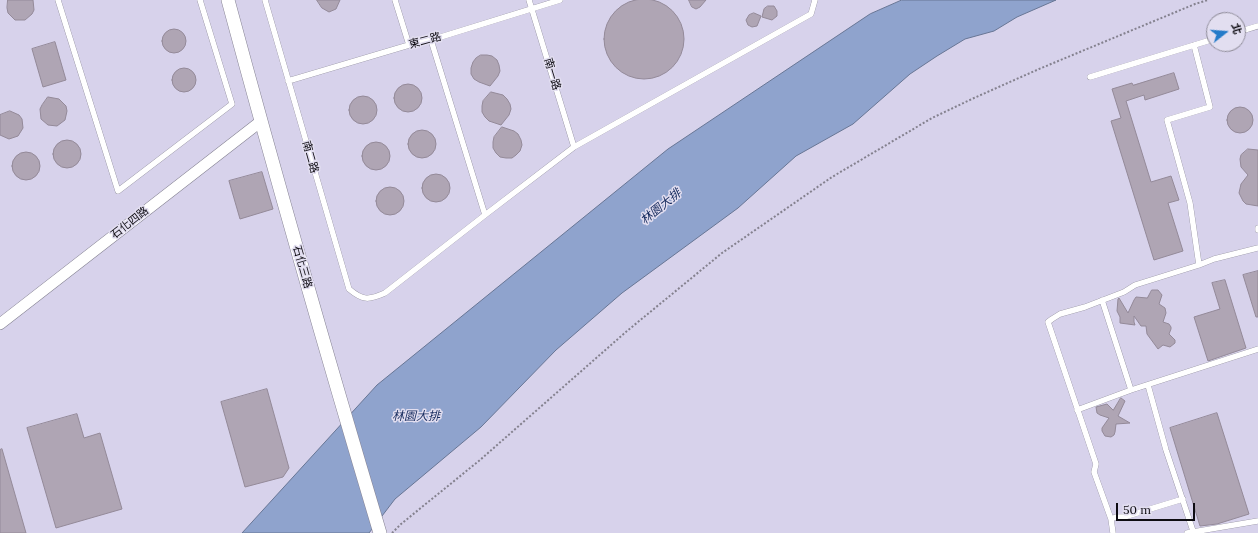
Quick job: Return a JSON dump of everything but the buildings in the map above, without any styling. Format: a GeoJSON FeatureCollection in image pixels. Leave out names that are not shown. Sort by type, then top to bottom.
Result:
{"type":"FeatureCollection","features":[{"type":"Feature","properties":{"kind":"street","name":"石化三路"},"geometry":{"type":"LineString","coordinates":[[228,0],[260,122],[380,533]]}},
{"type":"Feature","properties":{"kind":"street","name":"石化四路"},"geometry":{"type":"LineString","coordinates":[[0,324],[260,122]]}},
{"type":"Feature","properties":{"kind":"lane"},"geometry":{"type":"LineString","coordinates":[[58,0],[118,191],[232,104],[200,0]]}},
{"type":"Feature","properties":{"kind":"lane","name":"南二路"},"geometry":{"type":"LineString","coordinates":[[265,0],[349,289],[358,297],[372,299],[385,293],[485,215]]}},
{"type":"Feature","properties":{"kind":"lane"},"geometry":{"type":"LineString","coordinates":[[395,0],[409,45]]}},
{"type":"Feature","properties":{"kind":"lane","name":"南一路"},"geometry":{"type":"LineString","coordinates":[[529,0],[574,147]]}},
{"type":"Feature","properties":{"kind":"lane","name":"東二路"},"geometry":{"type":"LineString","coordinates":[[288,81],[409,45],[431,40],[560,0]]}},
{"type":"Feature","properties":{"kind":"lane"},"geometry":{"type":"LineString","coordinates":[[431,40],[485,215],[574,147],[810,14],[815,0]]}},
{"type":"Feature","properties":{"kind":"lane"},"geometry":{"type":"LineString","coordinates":[[1246,30],[1258,26]]}},
{"type":"Feature","properties":{"kind":"lane"},"geometry":{"type":"LineString","coordinates":[[1090,76],[1206,41]]}},
{"type":"Feature","properties":{"kind":"lane"},"geometry":{"type":"LineString","coordinates":[[1194,45],[1210,107],[1167,120],[1190,202],[1199,265]]}},
{"type":"Feature","properties":{"kind":"lane"},"geometry":{"type":"LineString","coordinates":[[1113,533],[1111,519],[1094,472],[1096,464],[1048,322],[1060,314],[1124,292],[1135,285],[1214,259],[1258,248]]}},
{"type":"Feature","properties":{"kind":"lane"},"geometry":{"type":"LineString","coordinates":[[1102,300],[1131,390]]}},
{"type":"Feature","properties":{"kind":"lane"},"geometry":{"type":"LineString","coordinates":[[1077,410],[1131,390],[1258,349]]}},
{"type":"Feature","properties":{"kind":"lane"},"geometry":{"type":"LineString","coordinates":[[1148,385],[1166,450],[1183,500],[1190,532],[1258,521]]}},
{"type":"Feature","properties":{"kind":"lane"},"geometry":{"type":"LineString","coordinates":[[1111,519],[1116,517],[1124,517],[1183,500]]}},
{"type":"Feature","properties":{"kind":"path"},"geometry":{"type":"LineString","coordinates":[[392,533],[516,429],[627,331],[722,253],[832,177],[932,118],[974,98],[1089,48],[1208,0]]}},
{"type":"Feature","properties":{"kind":"shaded area"},"geometry":{"type":"Polygon","coordinates":[[[0,0],[1258,0],[1258,533],[0,533],[0,0]]]}},
{"type":"Feature","properties":{"kind":"water","name":"林園大排"},"geometry":{"type":"Polygon","coordinates":[[[902,0],[1056,0],[1017,17],[994,31],[965,39],[910,74],[853,124],[796,156],[738,208],[622,293],[556,350],[481,427],[395,499],[369,533],[242,533],[377,385],[668,149],[870,14],[902,0]]]}}]}
